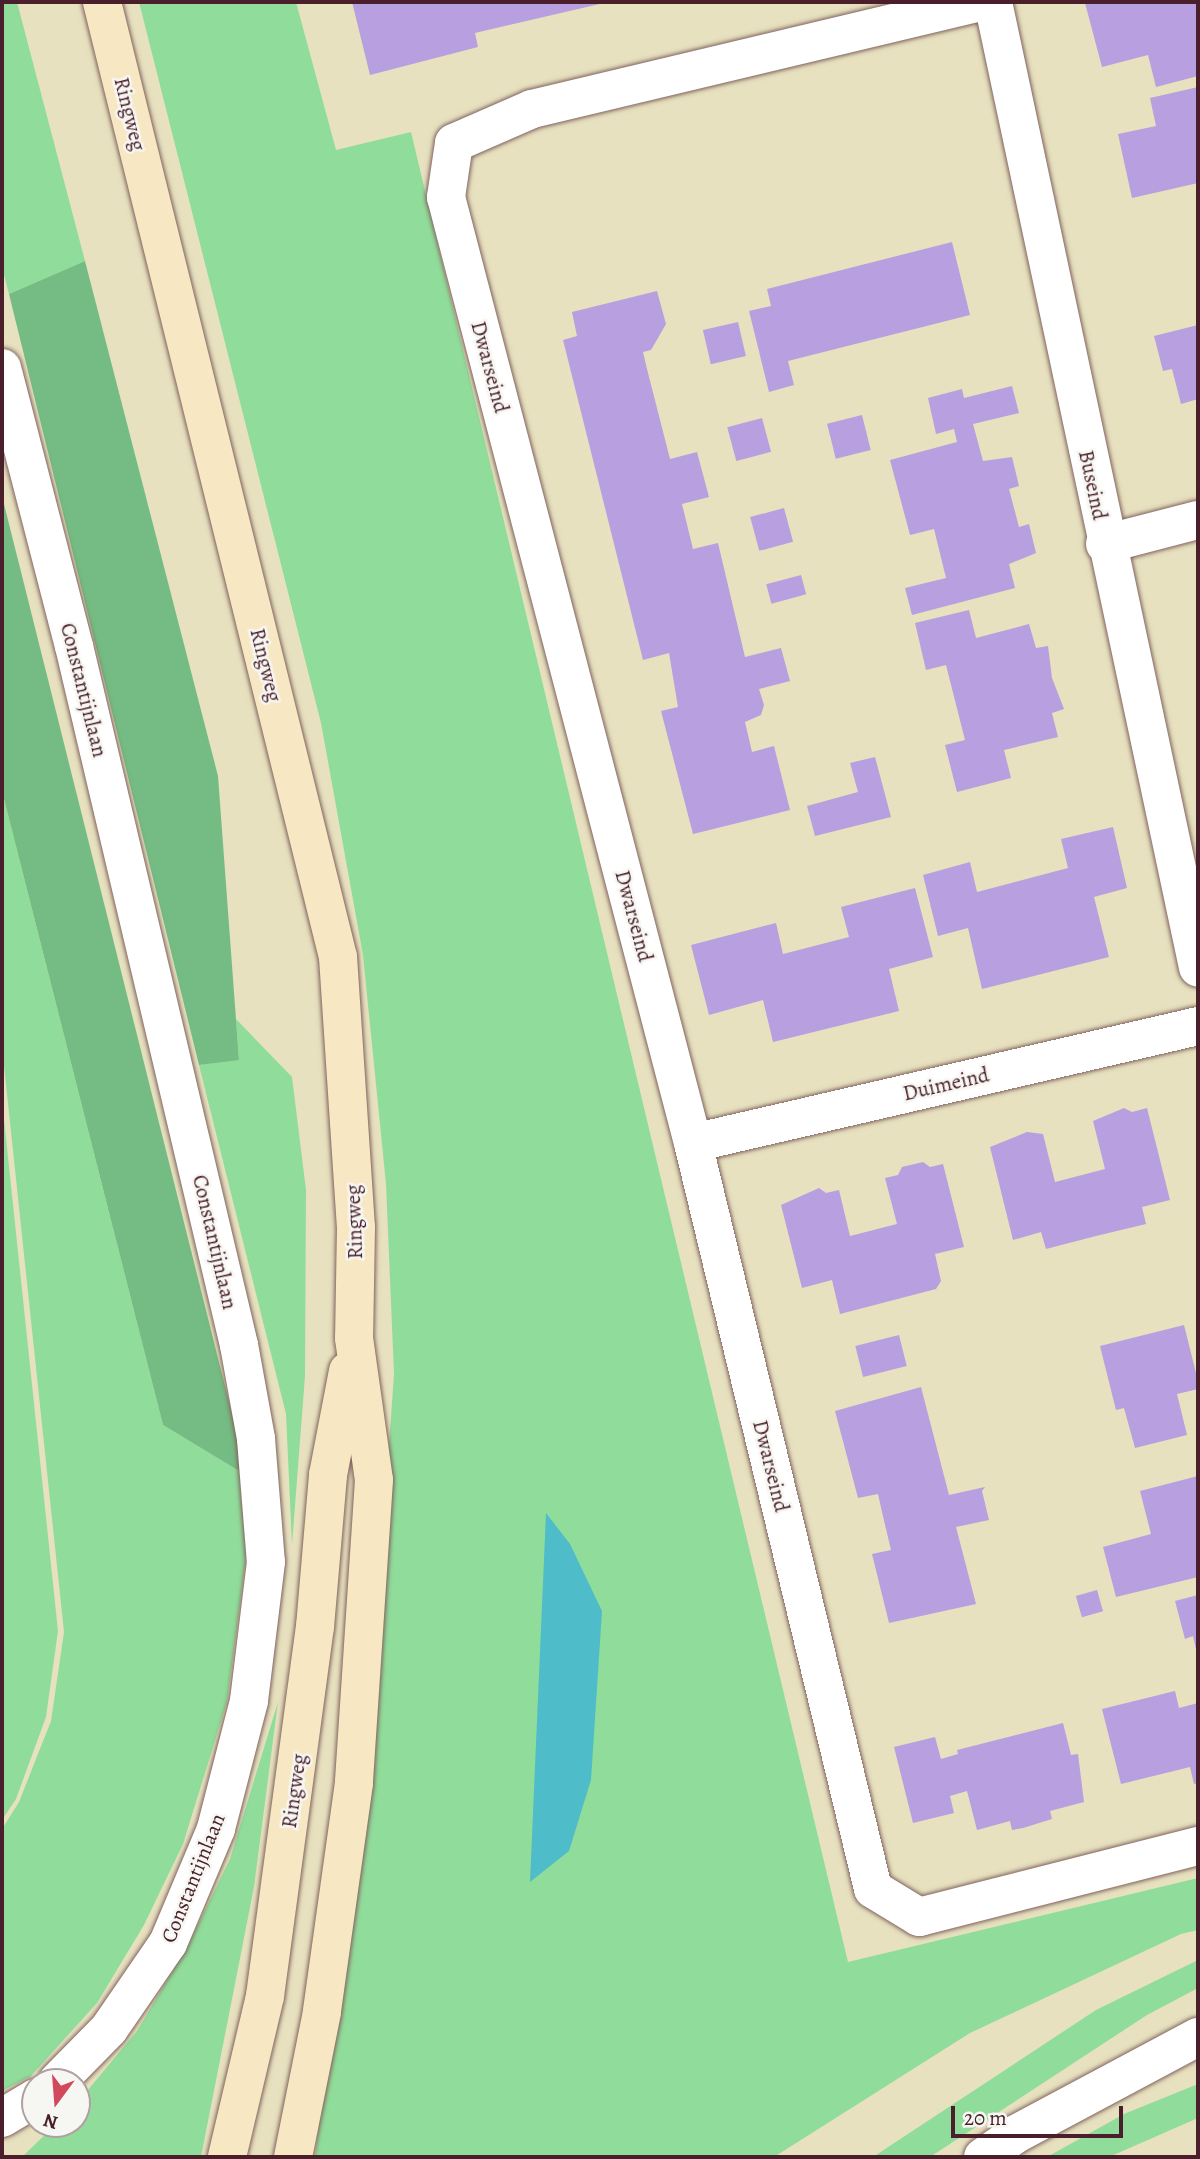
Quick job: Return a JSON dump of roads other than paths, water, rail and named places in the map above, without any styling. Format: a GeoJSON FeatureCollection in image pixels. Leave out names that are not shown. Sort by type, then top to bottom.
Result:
{"type":"FeatureCollection","features":[{"type":"Feature","properties":{"kind":"main road","name":"Ringweg"},"geometry":{"type":"LineString","coordinates":[[103,2],[338,957],[356,1227],[354,1338],[374,1480],[354,1783],[321,2012],[293,2157]]}},
{"type":"Feature","properties":{"kind":"main road","name":"Ringweg"},"geometry":{"type":"LineString","coordinates":[[227,2157],[265,1996],[304,1718],[328,1475],[354,1338]]}},
{"type":"Feature","properties":{"kind":"street","name":"Dwarseind"},"geometry":{"type":"LineString","coordinates":[[981,2],[532,110],[454,143],[446,197],[693,1143],[873,1889],[919,1917],[1198,1846]]}},
{"type":"Feature","properties":{"kind":"street","name":"Buseind"},"geometry":{"type":"LineString","coordinates":[[993,2],[1105,544],[1198,967]]}},
{"type":"Feature","properties":{"kind":"street","name":"Constantijnlaan"},"geometry":{"type":"LineString","coordinates":[[2,368],[78,660],[239,1345],[256,1439],[266,1562],[249,1701],[216,1829],[168,1943],[109,2029],[71,2068]]}},
{"type":"Feature","properties":{"kind":"street"},"geometry":{"type":"LineString","coordinates":[[1105,544],[1198,520]]}},
{"type":"Feature","properties":{"kind":"street","name":"Duimeind"},"geometry":{"type":"LineString","coordinates":[[693,1143],[1198,1026]]}},
{"type":"Feature","properties":{"kind":"street"},"geometry":{"type":"LineString","coordinates":[[983,2157],[1016,2134],[1198,2037]]}},
{"type":"Feature","properties":{"kind":"street"},"geometry":{"type":"LineString","coordinates":[[2,2118],[21,2106]]}},
{"type":"Feature","properties":{"kind":"water"},"geometry":{"type":"Polygon","coordinates":[[[546,1513],[570,1544],[602,1611],[591,1780],[569,1851],[530,1882],[546,1513]]]}}]}
